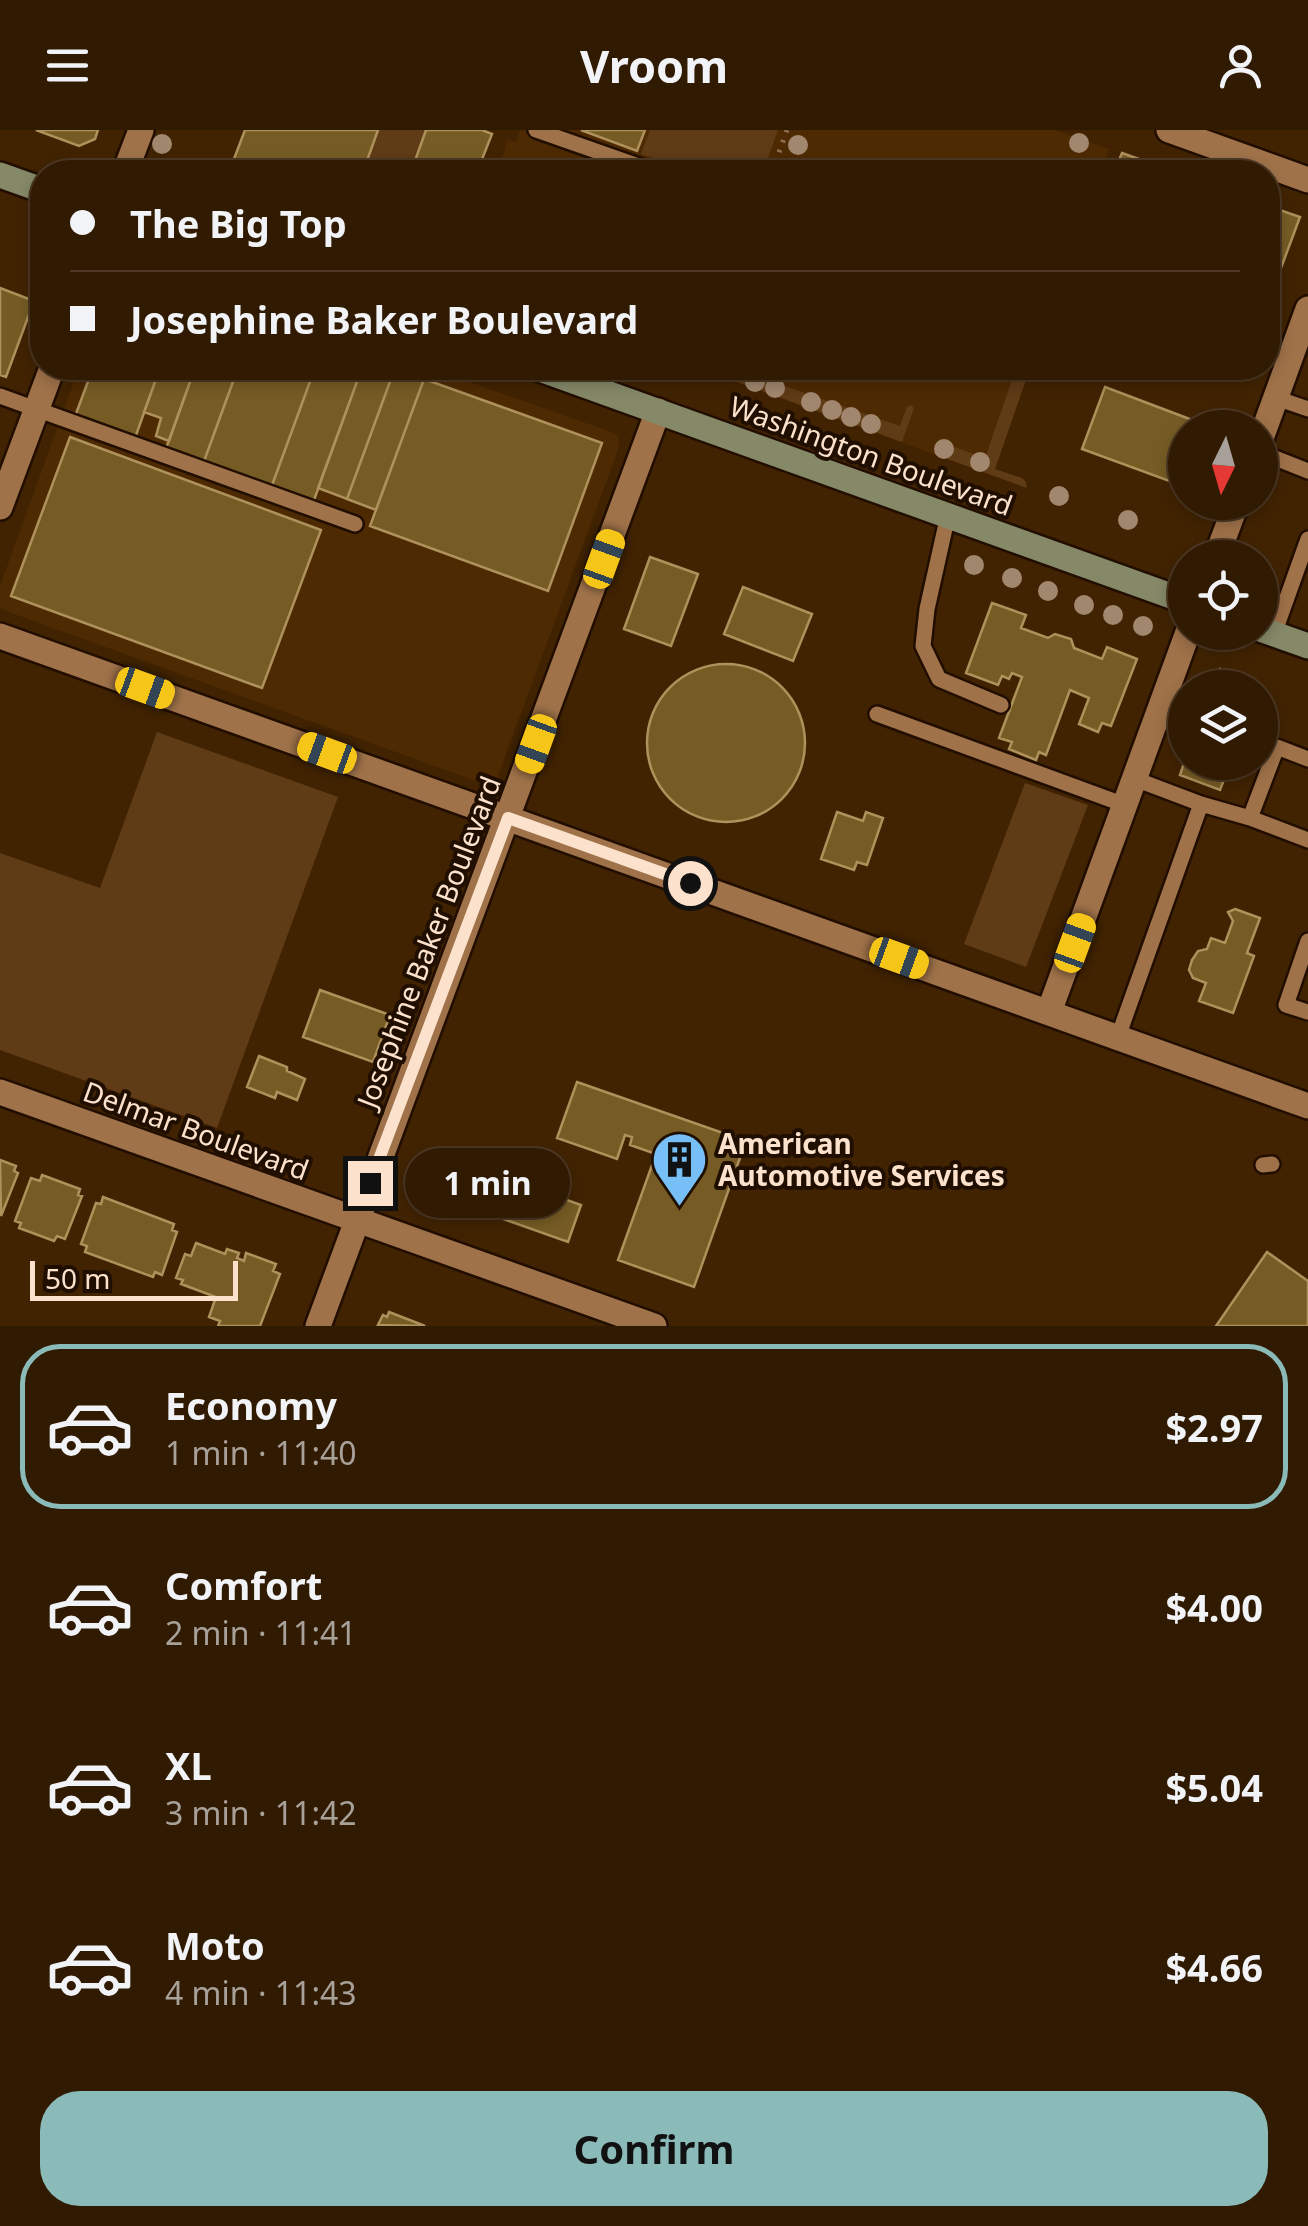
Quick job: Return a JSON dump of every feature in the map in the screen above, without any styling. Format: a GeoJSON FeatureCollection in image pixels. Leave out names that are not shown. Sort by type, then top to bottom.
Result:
{"type":"FeatureCollection","features":[{"type":"Feature","properties":{"kind":"main road"},"geometry":{"type":"LineString","coordinates":[[0,175],[30,186]]}},
{"type":"Feature","properties":{"kind":"main road","name":"Washington Boulevard"},"geometry":{"type":"LineString","coordinates":[[571,380],[1168,595]]}},
{"type":"Feature","properties":{"kind":"main road"},"geometry":{"type":"LineString","coordinates":[[1278,635],[1308,646]]}},
{"type":"Feature","properties":{"kind":"street"},"geometry":{"type":"LineString","coordinates":[[129,160],[140,130]]}},
{"type":"Feature","properties":{"kind":"street"},"geometry":{"type":"LineString","coordinates":[[1169,130],[1252,160]]}},
{"type":"Feature","properties":{"kind":"street"},"geometry":{"type":"LineString","coordinates":[[1280,170],[1308,180]]}},
{"type":"Feature","properties":{"kind":"street"},"geometry":{"type":"LineString","coordinates":[[1272,410],[1301,350],[1308,309]]}},
{"type":"Feature","properties":{"kind":"street"},"geometry":{"type":"LineString","coordinates":[[0,507],[47,380]]}},
{"type":"Feature","properties":{"kind":"street","name":"Josephine Baker Boulevard"},"geometry":{"type":"LineString","coordinates":[[318,1326],[658,411]]}},
{"type":"Feature","properties":{"kind":"street"},"geometry":{"type":"LineString","coordinates":[[0,636],[1308,1106]]}},
{"type":"Feature","properties":{"kind":"street"},"geometry":{"type":"LineString","coordinates":[[1049,1012],[1182,650]]}},
{"type":"Feature","properties":{"kind":"street","name":"Delmar Boulevard"},"geometry":{"type":"LineString","coordinates":[[0,1092],[654,1326]]}},
{"type":"Feature","properties":{"kind":"lane"},"geometry":{"type":"LineString","coordinates":[[536,130],[622,160]]}},
{"type":"Feature","properties":{"kind":"lane"},"geometry":{"type":"LineString","coordinates":[[0,396],[355,524]]}},
{"type":"Feature","properties":{"kind":"lane"},"geometry":{"type":"LineString","coordinates":[[1276,398],[1308,409]]}},
{"type":"Feature","properties":{"kind":"lane"},"geometry":{"type":"LineString","coordinates":[[1278,459],[1308,470]]}},
{"type":"Feature","properties":{"kind":"lane"},"geometry":{"type":"LineString","coordinates":[[948,516],[927,609],[923,646],[939,679],[1001,705]]}},
{"type":"Feature","properties":{"kind":"lane"},"geometry":{"type":"LineString","coordinates":[[1278,606],[1308,539]]}},
{"type":"Feature","properties":{"kind":"lane"},"geometry":{"type":"LineString","coordinates":[[877,714],[1125,805]]}},
{"type":"Feature","properties":{"kind":"lane"},"geometry":{"type":"LineString","coordinates":[[1250,818],[1277,747],[1308,759]]}},
{"type":"Feature","properties":{"kind":"lane"},"geometry":{"type":"LineString","coordinates":[[1135,779],[1308,840]]}},
{"type":"Feature","properties":{"kind":"lane"},"geometry":{"type":"LineString","coordinates":[[1118,1036],[1202,804]]}},
{"type":"Feature","properties":{"kind":"lane"},"geometry":{"type":"LineString","coordinates":[[1308,941],[1286,1005],[1308,1012]]}},
{"type":"Feature","properties":{"kind":"path"},"geometry":{"type":"LineString","coordinates":[[776,160],[787,130]]}},
{"type":"Feature","properties":{"kind":"shaded area"},"geometry":{"type":"Polygon","coordinates":[[[378,130],[426,130],[415,160],[367,160],[378,130]]]}},
{"type":"Feature","properties":{"kind":"shaded area"},"geometry":{"type":"Polygon","coordinates":[[[520,130],[1056,130],[1109,149],[1106,160],[501,160],[508,140],[516,142],[520,130]]]}},
{"type":"Feature","properties":{"kind":"shaded area"},"geometry":{"type":"Polygon","coordinates":[[[650,130],[778,130],[767,160],[658,160],[641,154],[650,130]]]}},
{"type":"Feature","properties":{"kind":"shaded area"},"geometry":{"type":"Polygon","coordinates":[[[75,380],[464,380],[619,437],[618,450],[496,781],[490,783],[6,611],[0,607],[0,586],[75,380]]]}},
{"type":"Feature","properties":{"kind":"shaded area"},"geometry":{"type":"Polygon","coordinates":[[[732,380],[1026,380],[993,476],[732,380]]]}},
{"type":"Feature","properties":{"kind":"shaded area"},"geometry":{"type":"Polygon","coordinates":[[[732,380],[768,380],[900,426],[911,405],[914,408],[902,442],[732,380]]]}},
{"type":"Feature","properties":{"kind":"shaded area"},"geometry":{"type":"Polygon","coordinates":[[[1012,380],[1026,380],[995,469],[1022,478],[1027,488],[934,454],[938,441],[985,458],[1012,380]]]}},
{"type":"Feature","properties":{"kind":"shaded area"},"geometry":{"type":"Polygon","coordinates":[[[157,732],[338,797],[217,1128],[0,1050],[0,853],[100,888],[157,732]]]}},
{"type":"Feature","properties":{"kind":"shaded area"},"geometry":{"type":"Polygon","coordinates":[[[1025,783],[1088,805],[1026,967],[964,944],[1025,783]]]}},
{"type":"Feature","properties":{"kind":"building"},"geometry":{"type":"Polygon","coordinates":[[[36,130],[98,130],[95,139],[79,146],[36,130]]]}},
{"type":"Feature","properties":{"kind":"building"},"geometry":{"type":"Polygon","coordinates":[[[245,130],[378,130],[367,160],[234,160],[245,130]]]}},
{"type":"Feature","properties":{"kind":"building"},"geometry":{"type":"Polygon","coordinates":[[[426,130],[482,130],[492,134],[482,160],[415,160],[426,130]]]}},
{"type":"Feature","properties":{"kind":"building"},"geometry":{"type":"Polygon","coordinates":[[[581,130],[645,130],[637,151],[581,130]]]}},
{"type":"Feature","properties":{"kind":"building"},"geometry":{"type":"Polygon","coordinates":[[[1122,153],[1142,160],[1119,160],[1122,153]]]}},
{"type":"Feature","properties":{"kind":"building"},"geometry":{"type":"Polygon","coordinates":[[[1280,210],[1300,217],[1280,271],[1280,210]]]}},
{"type":"Feature","properties":{"kind":"building"},"geometry":{"type":"Polygon","coordinates":[[[0,288],[30,299],[30,312],[6,377],[0,375],[0,288]]]}},
{"type":"Feature","properties":{"kind":"building"},"geometry":{"type":"Polygon","coordinates":[[[89,380],[156,380],[134,441],[74,419],[89,380]]]}},
{"type":"Feature","properties":{"kind":"building"},"geometry":{"type":"Polygon","coordinates":[[[156,380],[191,380],[169,441],[156,436],[161,418],[144,412],[156,380]]]}},
{"type":"Feature","properties":{"kind":"building"},"geometry":{"type":"Polygon","coordinates":[[[191,380],[234,380],[203,464],[165,451],[191,380]]]}},
{"type":"Feature","properties":{"kind":"building"},"geometry":{"type":"Polygon","coordinates":[[[234,380],[311,380],[271,488],[203,464],[234,380]]]}},
{"type":"Feature","properties":{"kind":"building"},"geometry":{"type":"Polygon","coordinates":[[[311,380],[358,380],[313,503],[271,488],[311,380]]]}},
{"type":"Feature","properties":{"kind":"building"},"geometry":{"type":"Polygon","coordinates":[[[358,380],[391,380],[347,499],[318,488],[358,380]]]}},
{"type":"Feature","properties":{"kind":"building"},"geometry":{"type":"Polygon","coordinates":[[[391,380],[424,380],[376,510],[347,499],[391,380]]]}},
{"type":"Feature","properties":{"kind":"building"},"geometry":{"type":"Polygon","coordinates":[[[424,380],[602,443],[548,591],[370,526],[424,380]]]}},
{"type":"Feature","properties":{"kind":"building"},"geometry":{"type":"Polygon","coordinates":[[[1105,387],[1168,411],[1168,481],[1082,449],[1105,387]]]}},
{"type":"Feature","properties":{"kind":"building"},"geometry":{"type":"Polygon","coordinates":[[[70,437],[321,530],[262,688],[11,596],[70,437]]]}},
{"type":"Feature","properties":{"kind":"building"},"geometry":{"type":"Polygon","coordinates":[[[650,557],[698,574],[671,646],[624,629],[650,557]]]}},
{"type":"Feature","properties":{"kind":"building"},"geometry":{"type":"Polygon","coordinates":[[[743,587],[812,614],[793,661],[724,634],[743,587]]]}},
{"type":"Feature","properties":{"kind":"building"},"geometry":{"type":"Polygon","coordinates":[[[992,603],[1026,615],[1021,628],[1048,638],[1055,634],[1071,639],[1074,648],[1102,659],[1107,647],[1137,659],[1111,726],[1102,723],[1098,732],[1079,724],[1089,698],[1070,690],[1046,755],[1039,752],[1036,760],[1009,749],[1012,742],[999,738],[1022,677],[1012,673],[1009,679],[1002,676],[998,685],[966,673],[992,603]]]}},
{"type":"Feature","properties":{"kind":"building"},"geometry":{"type":"Polygon","coordinates":[[[726,664],[756,670],[782,687],[799,713],[805,743],[799,773],[782,799],[756,816],[726,822],[696,816],[670,799],[653,773],[647,743],[653,713],[670,687],[696,670],[726,664]]]}},
{"type":"Feature","properties":{"kind":"building"},"geometry":{"type":"Polygon","coordinates":[[[1193,780],[1224,780],[1220,790],[1193,780]]]}},
{"type":"Feature","properties":{"kind":"building"},"geometry":{"type":"Polygon","coordinates":[[[837,812],[863,821],[866,812],[883,818],[867,865],[857,862],[854,870],[821,859],[837,812]]]}},
{"type":"Feature","properties":{"kind":"building"},"geometry":{"type":"Polygon","coordinates":[[[1235,909],[1260,918],[1247,953],[1254,956],[1233,1013],[1199,1001],[1206,983],[1193,978],[1189,970],[1198,951],[1207,949],[1211,938],[1225,943],[1233,921],[1228,912],[1235,909]]]}},
{"type":"Feature","properties":{"kind":"building"},"geometry":{"type":"Polygon","coordinates":[[[320,990],[390,1015],[373,1062],[303,1037],[320,990]]]}},
{"type":"Feature","properties":{"kind":"building"},"geometry":{"type":"Polygon","coordinates":[[[259,1056],[305,1079],[297,1100],[277,1092],[275,1098],[247,1087],[259,1056]]]}},
{"type":"Feature","properties":{"kind":"building","name":"American Automotive Services"},"geometry":{"type":"Polygon","coordinates":[[[577,1082],[746,1141],[694,1287],[618,1260],[656,1154],[630,1145],[632,1137],[625,1135],[617,1159],[557,1138],[577,1082]]]}},
{"type":"Feature","properties":{"kind":"building"},"geometry":{"type":"Polygon","coordinates":[[[0,1160],[16,1166],[14,1171],[18,1173],[1,1216],[0,1160]]]}},
{"type":"Feature","properties":{"kind":"building"},"geometry":{"type":"Polygon","coordinates":[[[477,1168],[581,1205],[568,1242],[464,1205],[477,1168]]]}},
{"type":"Feature","properties":{"kind":"building"},"geometry":{"type":"Polygon","coordinates":[[[42,1175],[80,1189],[78,1195],[82,1196],[65,1239],[57,1236],[54,1241],[19,1228],[21,1223],[15,1221],[31,1178],[40,1181],[42,1175]]]}},
{"type":"Feature","properties":{"kind":"building"},"geometry":{"type":"Polygon","coordinates":[[[103,1197],[174,1224],[172,1230],[177,1232],[162,1275],[155,1272],[153,1277],[85,1252],[87,1246],[81,1244],[96,1203],[101,1204],[103,1197]]]}},
{"type":"Feature","properties":{"kind":"building"},"geometry":{"type":"Polygon","coordinates":[[[196,1243],[225,1254],[227,1249],[239,1253],[237,1258],[244,1261],[246,1253],[276,1264],[273,1271],[280,1274],[260,1326],[218,1326],[220,1321],[209,1317],[216,1297],[181,1284],[183,1280],[176,1278],[185,1254],[191,1256],[196,1243]]]}},
{"type":"Feature","properties":{"kind":"building"},"geometry":{"type":"Polygon","coordinates":[[[1267,1252],[1308,1281],[1308,1326],[1216,1326],[1267,1252]]]}},
{"type":"Feature","properties":{"kind":"building"},"geometry":{"type":"Polygon","coordinates":[[[389,1312],[425,1326],[378,1325],[389,1312]]]}},
{"type":"Feature","properties":{"kind":"place","name":"American Automotive Services"},"geometry":{"type":"Point","coordinates":[679,1209]}},
{"type":"Feature","properties":{"kind":"route"},"geometry":{"type":"LineString","coordinates":[[370,1183],[508,818],[690,883]]}}]}
